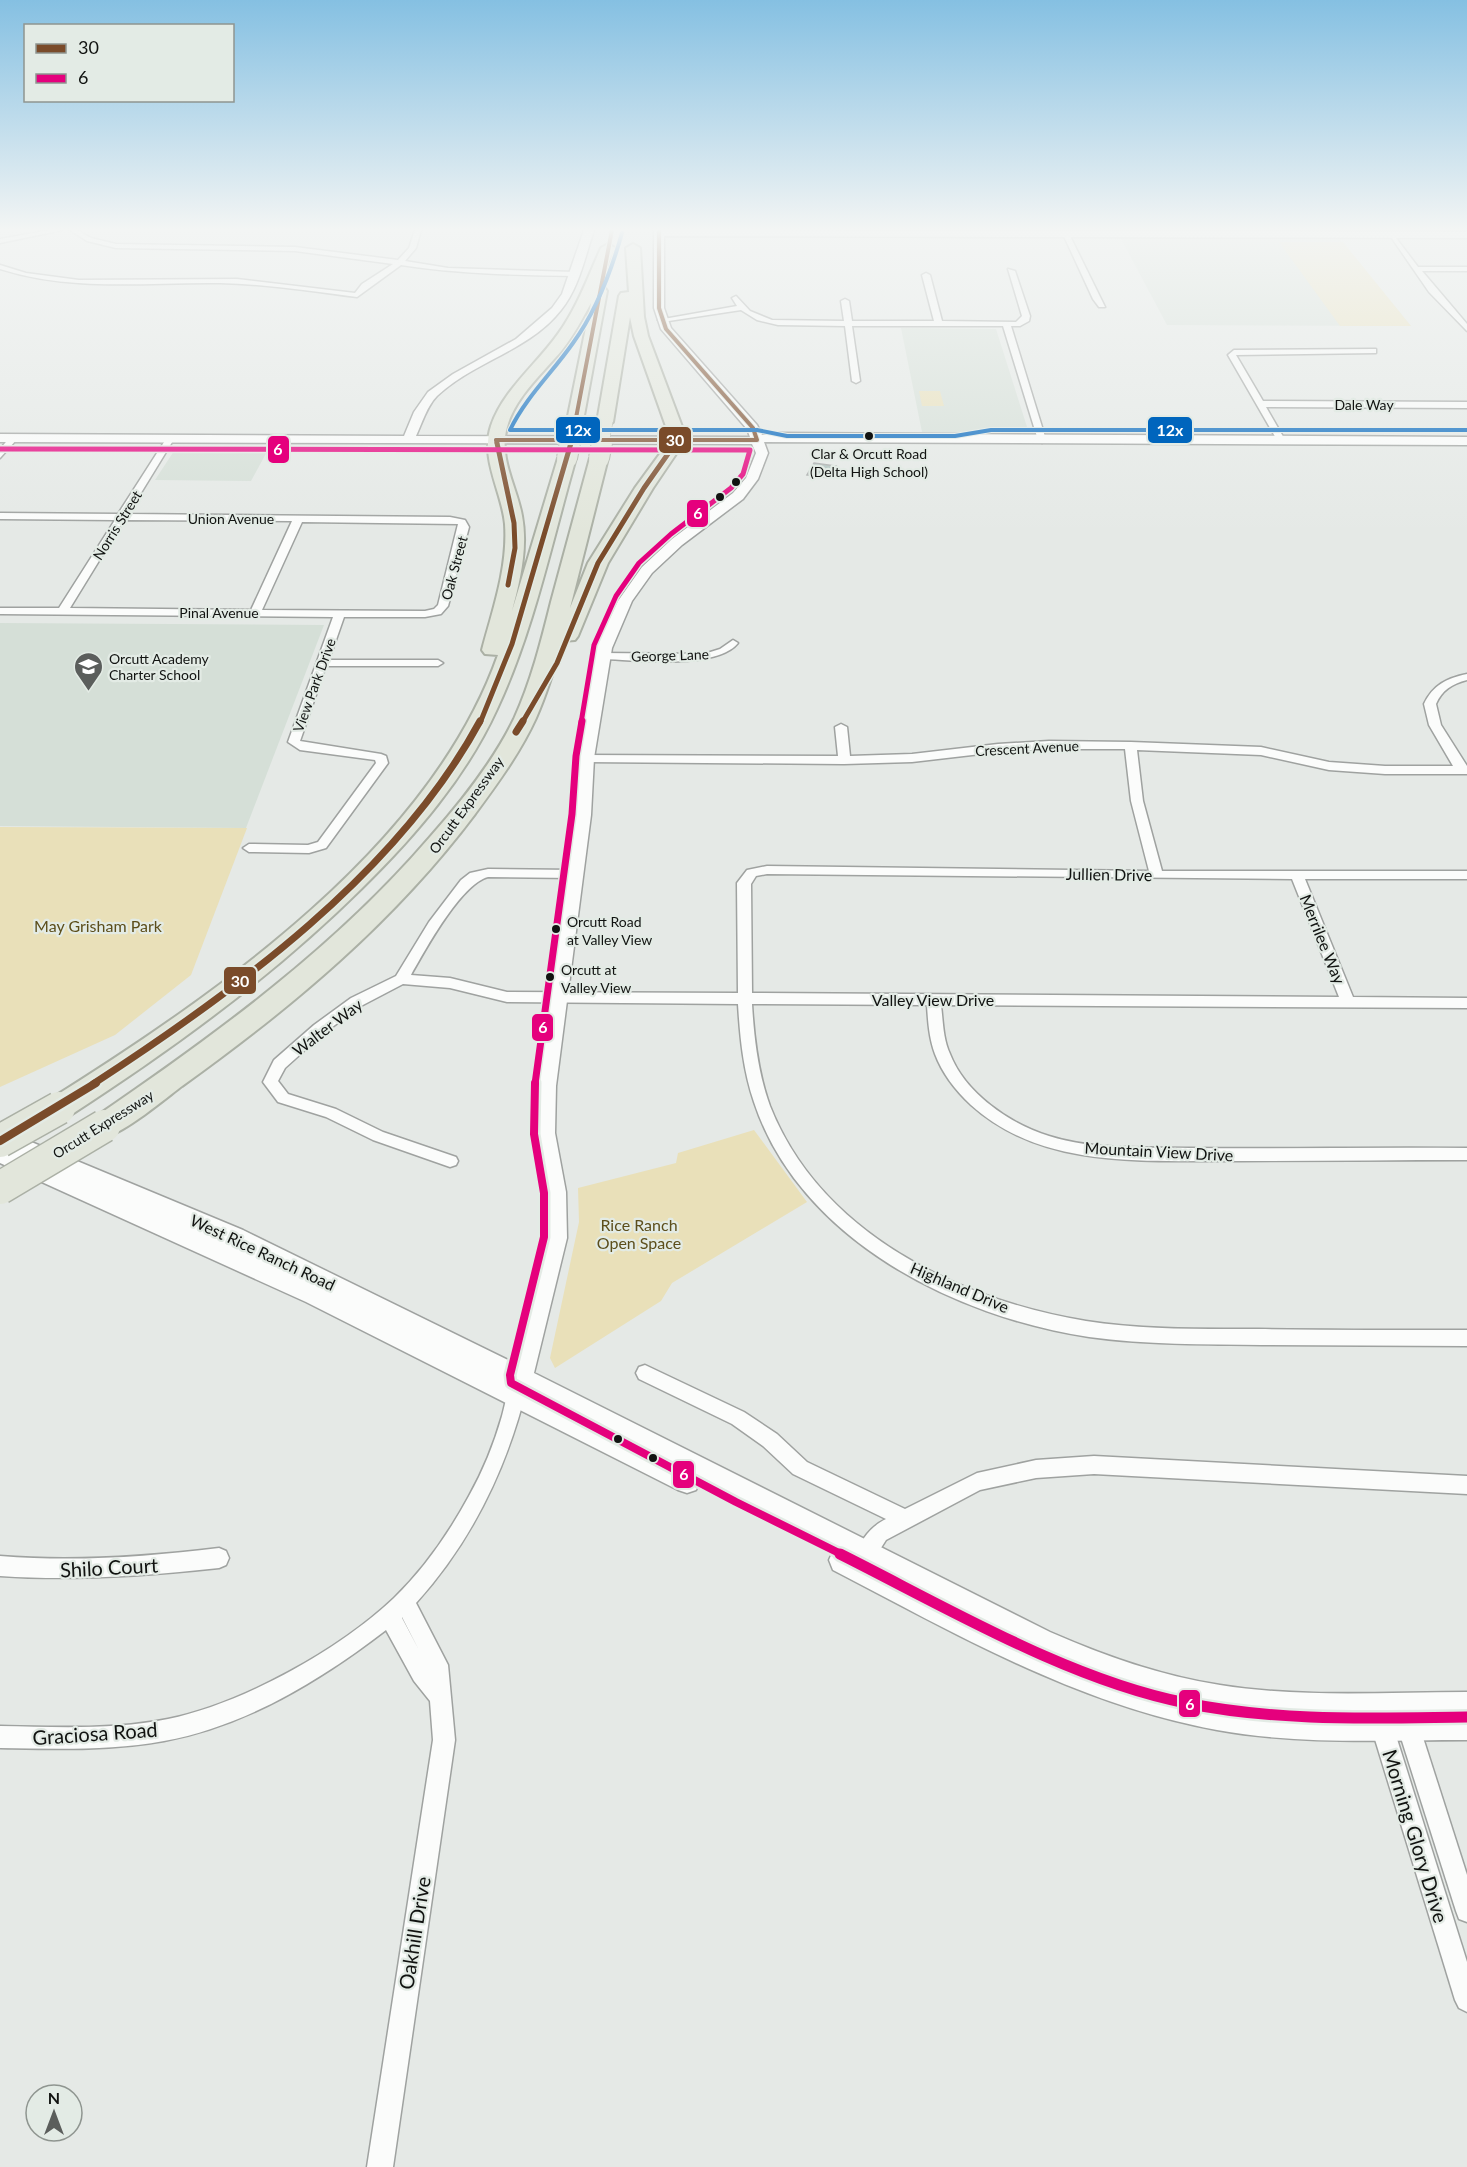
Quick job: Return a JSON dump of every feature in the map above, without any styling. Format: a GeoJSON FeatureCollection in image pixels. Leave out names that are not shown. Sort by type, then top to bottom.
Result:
{"type":"FeatureCollection","features":[{"type":"Feature","properties":{"kind":"highway"},"geometry":{"type":"LineString","coordinates":[[436,790],[485,678],[515,548],[514,523],[496,440],[508,408],[568,331]]}},
{"type":"Feature","properties":{"kind":"highway","name":"Orcutt Expressway"},"geometry":{"type":"LineString","coordinates":[[0,1139],[59,1108],[193,1020],[255,972],[331,905],[390,846],[436,790],[479,725],[498,684],[514,638],[567,458],[592,331]]}},
{"type":"Feature","properties":{"kind":"highway","name":"Orcutt Expressway"},"geometry":{"type":"LineString","coordinates":[[0,1188],[104,1126],[216,1049],[251,1022],[345,943],[380,910],[434,851],[466,810],[498,764],[524,720],[545,664],[599,458],[620,331]]}},
{"type":"Feature","properties":{"kind":"highway"},"geometry":{"type":"LineString","coordinates":[[524,720],[557,663],[598,563],[644,488],[670,451],[674,440],[676,432],[640,331]]}},
{"type":"Feature","properties":{"kind":"street"},"geometry":{"type":"LineString","coordinates":[[409,439],[420,412],[432,394],[457,376],[502,352],[533,331]]}},
{"type":"Feature","properties":{"kind":"street"},"geometry":{"type":"LineString","coordinates":[[518,1386],[555,1238],[555,1192],[544,1132],[543,1111],[574,874],[586,758],[602,656],[616,616],[647,570],[677,542],[746,488],[762,453],[753,428],[674,341],[668,331]]}},
{"type":"Feature","properties":{"kind":"street"},"geometry":{"type":"LineString","coordinates":[[849,331],[856,381]]}},
{"type":"Feature","properties":{"kind":"street"},"geometry":{"type":"LineString","coordinates":[[1008,331],[1042,440]]}},
{"type":"Feature","properties":{"kind":"street"},"geometry":{"type":"LineString","coordinates":[[1281,440],[1232,355],[1234,352],[1373,351]]}},
{"type":"Feature","properties":{"kind":"street","name":"Dale Way"},"geometry":{"type":"LineString","coordinates":[[1260,404],[1467,405]]}},
{"type":"Feature","properties":{"kind":"street"},"geometry":{"type":"LineString","coordinates":[[0,438],[757,440],[786,446],[956,446],[991,440],[1467,441]]}},
{"type":"Feature","properties":{"kind":"street"},"geometry":{"type":"LineString","coordinates":[[0,455],[14,438]]}},
{"type":"Feature","properties":{"kind":"street","name":"Norris Street"},"geometry":{"type":"LineString","coordinates":[[63,611],[170,439]]}},
{"type":"Feature","properties":{"kind":"street","name":"Union Avenue"},"geometry":{"type":"LineString","coordinates":[[0,516],[450,520],[462,522]]}},
{"type":"Feature","properties":{"kind":"street"},"geometry":{"type":"LineString","coordinates":[[255,612],[298,519]]}},
{"type":"Feature","properties":{"kind":"street","name":"Oak Street"},"geometry":{"type":"LineString","coordinates":[[437,612],[443,606],[462,543],[464,527],[462,522]]}},
{"type":"Feature","properties":{"kind":"street","name":"Pinal Avenue"},"geometry":{"type":"LineString","coordinates":[[0,611],[437,612]]}},
{"type":"Feature","properties":{"kind":"street","name":"View Park Drive"},"geometry":{"type":"LineString","coordinates":[[249,848],[309,849],[322,845],[382,763],[382,759],[377,757],[300,746],[294,742],[340,613]]}},
{"type":"Feature","properties":{"kind":"street","name":"George Lane"},"geometry":{"type":"LineString","coordinates":[[602,656],[705,657],[724,651],[733,643]]}},
{"type":"Feature","properties":{"kind":"street"},"geometry":{"type":"LineString","coordinates":[[322,663],[438,663]]}},
{"type":"Feature","properties":{"kind":"street"},"geometry":{"type":"LineString","coordinates":[[1464,770],[1435,725],[1430,704],[1440,688],[1455,679],[1467,677]]}},
{"type":"Feature","properties":{"kind":"street"},"geometry":{"type":"LineString","coordinates":[[841,727],[844,760]]}},
{"type":"Feature","properties":{"kind":"street","name":"Crescent Avenue"},"geometry":{"type":"LineString","coordinates":[[586,758],[844,760],[912,758],[1039,746],[1131,746],[1261,751],[1329,766],[1385,770],[1464,770]]}},
{"type":"Feature","properties":{"kind":"street"},"geometry":{"type":"LineString","coordinates":[[1131,746],[1137,801],[1157,875]]}},
{"type":"Feature","properties":{"kind":"street","name":"Jullien Drive"},"geometry":{"type":"LineString","coordinates":[[752,873],[767,870],[1157,875],[1467,875]]}},
{"type":"Feature","properties":{"kind":"street"},"geometry":{"type":"LineString","coordinates":[[401,979],[434,925],[466,883],[475,876],[488,873],[574,874]]}},
{"type":"Feature","properties":{"kind":"street","name":"Highland Drive"},"geometry":{"type":"LineString","coordinates":[[752,873],[744,883],[746,998],[750,1066],[762,1105],[782,1146],[831,1209],[872,1245],[911,1268],[996,1305],[1088,1329],[1184,1336],[1467,1338]]}},
{"type":"Feature","properties":{"kind":"street","name":"Merrilee Way"},"geometry":{"type":"LineString","coordinates":[[1297,875],[1348,1002]]}},
{"type":"Feature","properties":{"kind":"street","name":"Valley View Drive"},"geometry":{"type":"LineString","coordinates":[[401,979],[450,983],[507,997],[1467,1003]]}},
{"type":"Feature","properties":{"kind":"street","name":"Walter Way"},"geometry":{"type":"LineString","coordinates":[[401,979],[356,1002],[319,1029],[279,1064],[270,1082],[283,1098],[331,1113],[378,1136],[450,1161]]}},
{"type":"Feature","properties":{"kind":"street","name":"Mountain View Drive"},"geometry":{"type":"LineString","coordinates":[[933,999],[940,1046],[950,1069],[963,1087],[990,1113],[1018,1129],[1049,1142],[1093,1151],[1144,1153],[1467,1154]]}},
{"type":"Feature","properties":{"kind":"street","name":"West Rice Ranch Road"},"geometry":{"type":"LineString","coordinates":[[0,1139],[235,1237],[518,1386]]}},
{"type":"Feature","properties":{"kind":"street","name":"West Rice Ranch Road"},"geometry":{"type":"LineString","coordinates":[[0,1153],[518,1386]]}},
{"type":"Feature","properties":{"kind":"street"},"geometry":{"type":"LineString","coordinates":[[645,1373],[738,1418],[770,1440],[800,1468],[905,1519]]}},
{"type":"Feature","properties":{"kind":"street"},"geometry":{"type":"LineString","coordinates":[[518,1386],[1040,1642],[1088,1663],[1186,1694],[1240,1702],[1392,1715],[1467,1725]]}},
{"type":"Feature","properties":{"kind":"street"},"geometry":{"type":"LineString","coordinates":[[518,1386],[1025,1652],[1130,1694],[1185,1709],[1301,1723],[1467,1707]]}},
{"type":"Feature","properties":{"kind":"street","name":"Graciosa Road"},"geometry":{"type":"LineString","coordinates":[[0,1737],[62,1738],[156,1732],[224,1713],[276,1690],[341,1653],[397,1608],[437,1563],[485,1486],[510,1424],[518,1386]]}},
{"type":"Feature","properties":{"kind":"street"},"geometry":{"type":"LineString","coordinates":[[865,1555],[879,1533],[977,1482],[1036,1469],[1094,1465],[1467,1485]]}},
{"type":"Feature","properties":{"kind":"street","name":"Shilo Court"},"geometry":{"type":"LineString","coordinates":[[0,1566],[39,1570],[132,1569],[219,1558]]}},
{"type":"Feature","properties":{"kind":"street","name":"Oakhill Drive"},"geometry":{"type":"LineString","coordinates":[[380,2167],[444,1740],[442,1698],[421,1674],[397,1608]]}},
{"type":"Feature","properties":{"kind":"street","name":"Morning Glory Drive"},"geometry":{"type":"LineString","coordinates":[[1392,1715],[1467,1911]]}},
{"type":"Feature","properties":{"kind":"street","name":"Morning Glory Drive"},"geometry":{"type":"LineString","coordinates":[[1392,1715],[1467,2000]]}},
{"type":"Feature","properties":{"kind":"shaded area"},"geometry":{"type":"Polygon","coordinates":[[[902,331],[997,331],[1028,430],[1022,433],[922,432],[902,331]]]}},
{"type":"Feature","properties":{"kind":"shaded area"},"geometry":{"type":"Polygon","coordinates":[[[207,447],[269,448],[251,481],[155,480],[174,451],[196,451],[207,447]]]}},
{"type":"Feature","properties":{"kind":"shaded area"},"geometry":{"type":"Polygon","coordinates":[[[0,623],[324,625],[246,828],[0,826],[0,623]]]}},
{"type":"Feature","properties":{"kind":"green space"},"geometry":{"type":"Polygon","coordinates":[[[919,391],[940,391],[944,406],[922,406],[919,391]]]}},
{"type":"Feature","properties":{"kind":"green space","name":"May Grisham Park"},"geometry":{"type":"Polygon","coordinates":[[[0,827],[247,828],[191,975],[115,1035],[0,1087],[0,827]]]}},
{"type":"Feature","properties":{"kind":"green space","name":"Rice Ranch Open Space"},"geometry":{"type":"Polygon","coordinates":[[[754,1130],[807,1202],[672,1283],[661,1301],[555,1368],[550,1358],[579,1222],[578,1188],[676,1163],[678,1153],[754,1130]]]}},
{"type":"Feature","properties":{"kind":"building"},"geometry":{"type":"Polygon","coordinates":[[[814,463],[836,466],[829,478],[807,475],[814,463]]]}},
{"type":"Feature","properties":{"kind":"transit line","name":"12x"},"geometry":{"type":"LineString","coordinates":[[581,331],[523,406],[510,430],[757,430],[787,436],[955,436],[991,430],[1467,430]]}},
{"type":"Feature","properties":{"kind":"transit line","name":"30"},"geometry":{"type":"LineString","coordinates":[[0,1141],[93,1085],[227,992],[311,922],[351,885],[405,829],[438,788],[480,722],[512,644],[574,430],[593,331]]}},
{"type":"Feature","properties":{"kind":"transit line","name":"30"},"geometry":{"type":"LineString","coordinates":[[508,585],[515,548],[514,523],[496,440],[757,440],[753,428],[668,331]]}},
{"type":"Feature","properties":{"kind":"transit line","name":"30"},"geometry":{"type":"LineString","coordinates":[[516,732],[557,663],[598,563],[644,488],[670,451],[674,440]]}},
{"type":"Feature","properties":{"kind":"transit line","name":"6"},"geometry":{"type":"LineString","coordinates":[[0,449],[750,450],[743,474],[731,488],[671,534],[639,563],[616,596],[594,645],[576,756],[572,814],[535,1085],[534,1134],[544,1193],[544,1237],[510,1375],[511,1383],[736,1502],[1035,1651],[1108,1681],[1184,1703],[1253,1714],[1326,1718],[1467,1717]]}},
{"type":"Feature","properties":{"kind":"place","name":"Clar & Orcutt Road (Delta High School)"},"geometry":{"type":"Point","coordinates":[869,436]}},
{"type":"Feature","properties":{"kind":"place","name":"Orcutt Academy Charter School"},"geometry":{"type":"Point","coordinates":[88,692]}},
{"type":"Feature","properties":{"kind":"place","name":"Orcutt Road at Valley View"},"geometry":{"type":"Point","coordinates":[556,929]}},
{"type":"Feature","properties":{"kind":"place","name":"Orcutt at Valley View"},"geometry":{"type":"Point","coordinates":[550,977]}}]}
